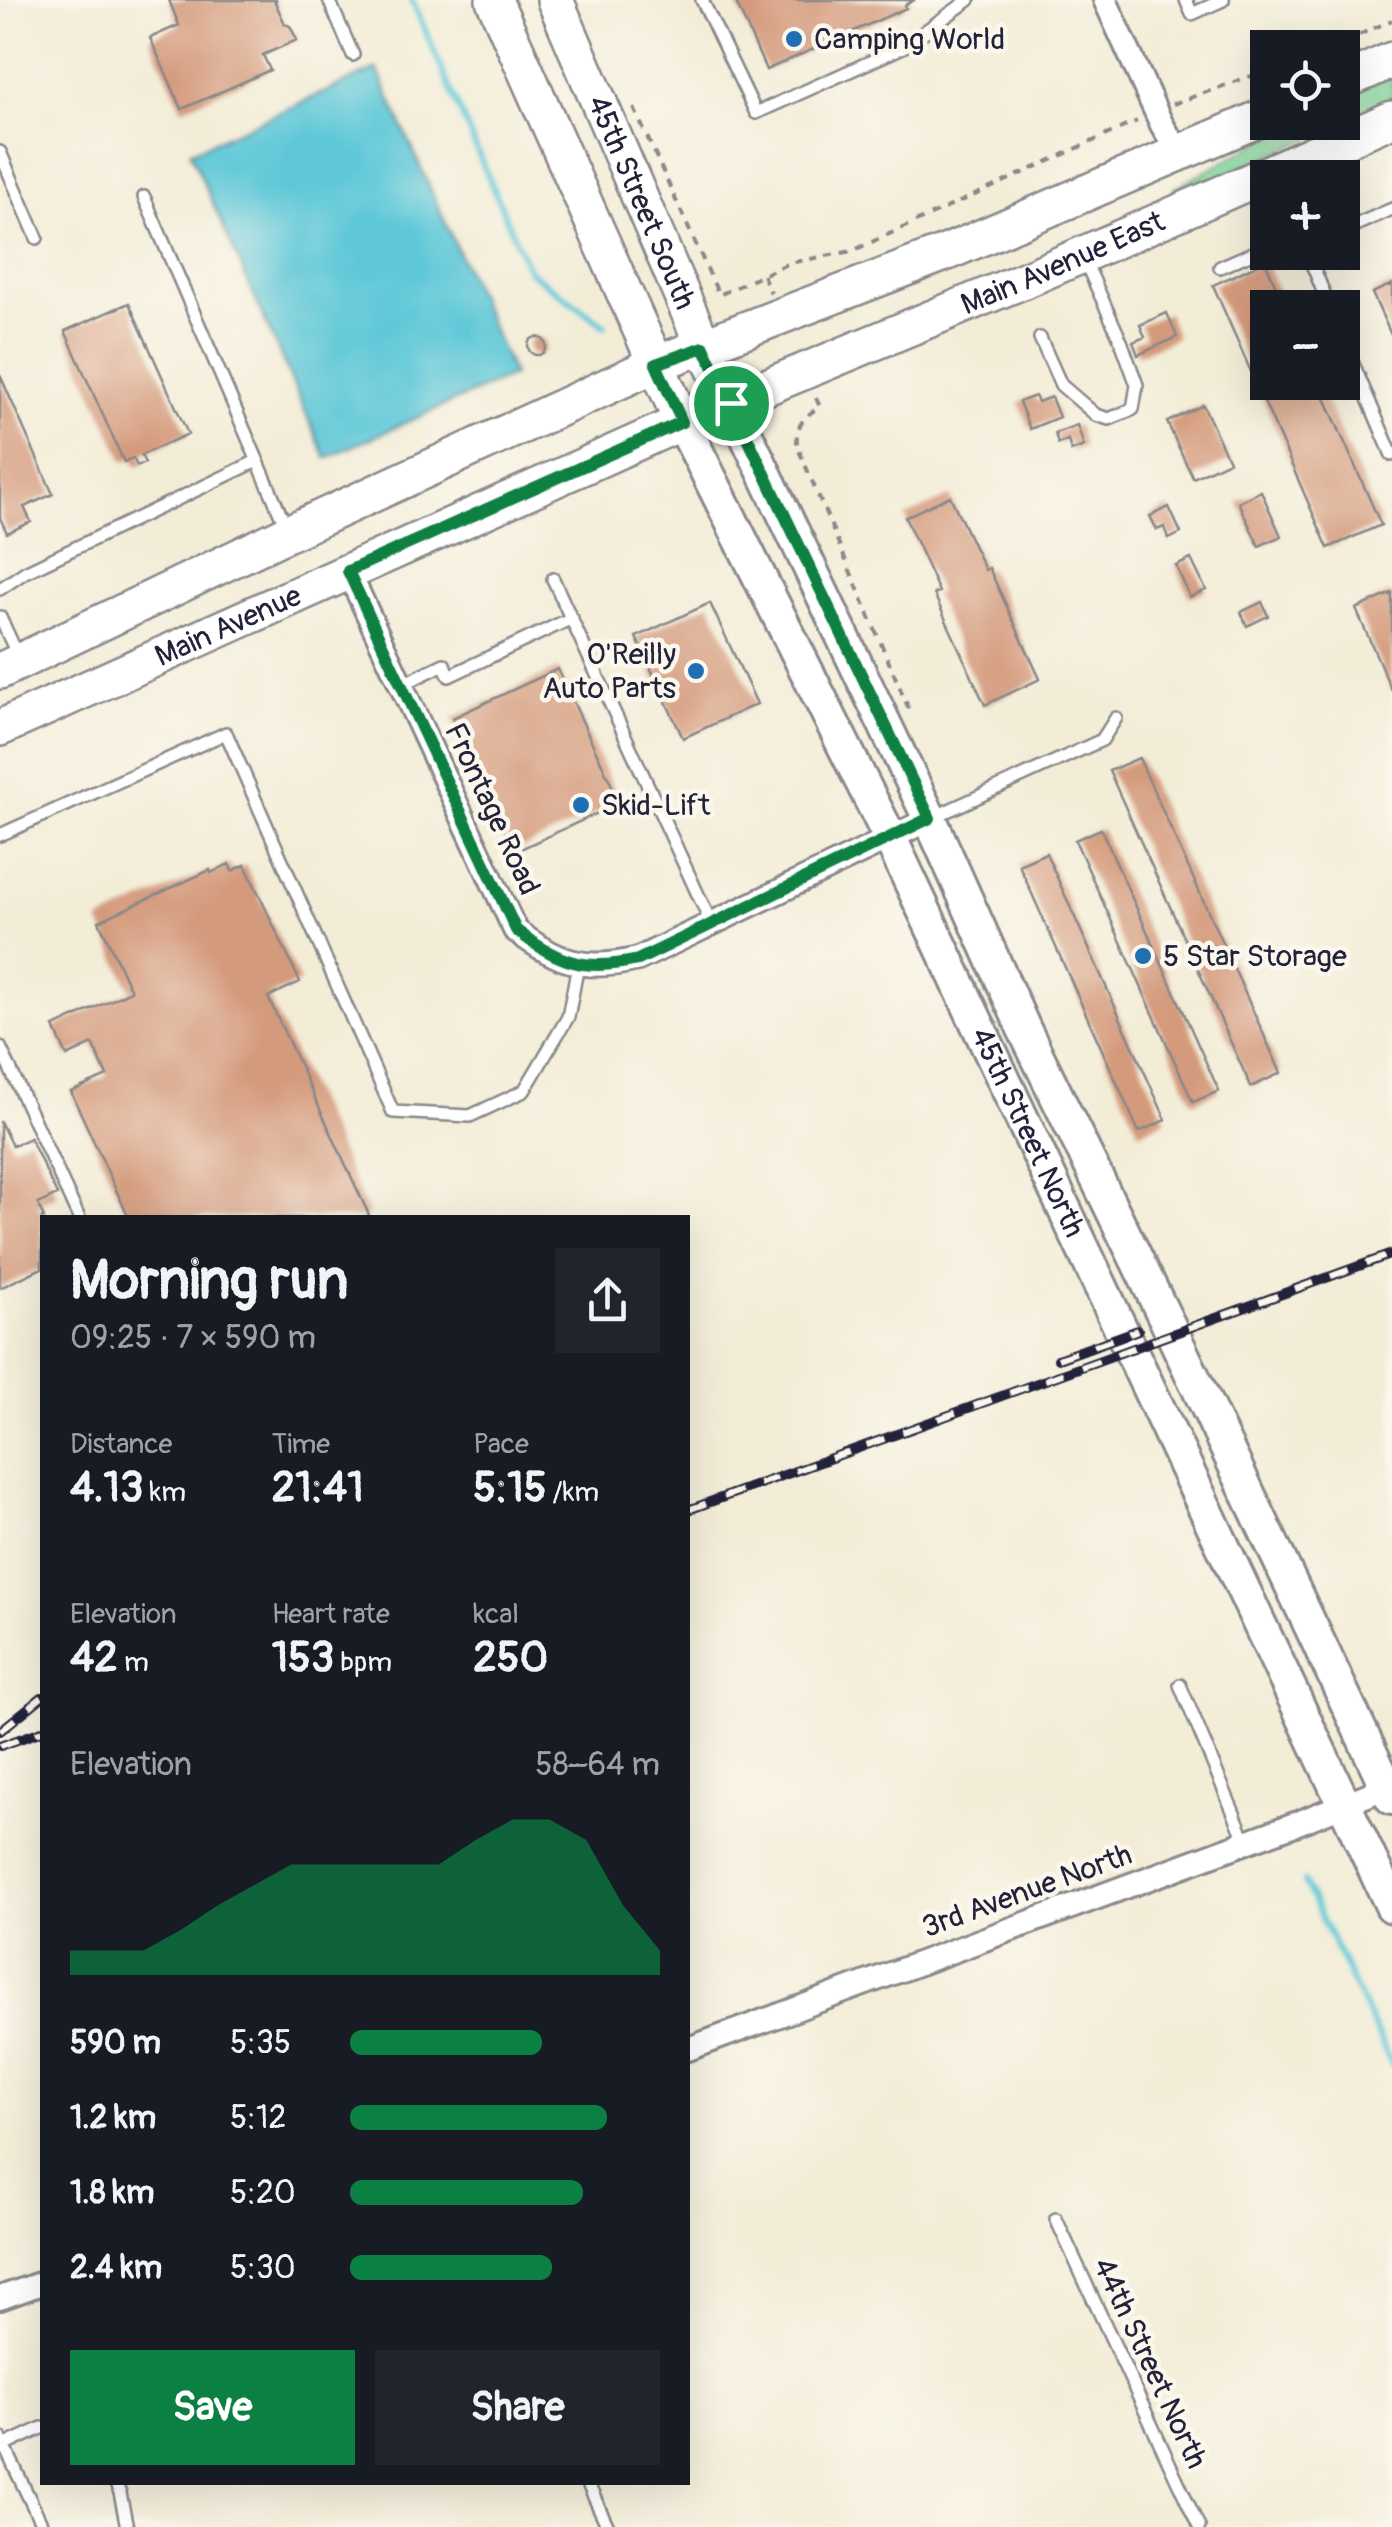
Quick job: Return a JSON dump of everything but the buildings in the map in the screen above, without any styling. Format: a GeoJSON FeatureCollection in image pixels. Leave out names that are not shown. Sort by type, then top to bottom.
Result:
{"type":"FeatureCollection","features":[{"type":"Feature","properties":{"kind":"main road","name":"45th Street South"},"geometry":{"type":"LineString","coordinates":[[494,0],[656,364]]}},
{"type":"Feature","properties":{"kind":"main road","name":"45th Street South"},"geometry":{"type":"LineString","coordinates":[[555,0],[731,403]]}},
{"type":"Feature","properties":{"kind":"main road"},"geometry":{"type":"LineString","coordinates":[[1360,74],[1392,60]]}},
{"type":"Feature","properties":{"kind":"main road","name":"Main Avenue East"},"geometry":{"type":"LineString","coordinates":[[1306,160],[1392,119]]}},
{"type":"Feature","properties":{"kind":"main road","name":"Main Avenue East"},"geometry":{"type":"LineString","coordinates":[[704,347],[950,251],[1250,123]]}},
{"type":"Feature","properties":{"kind":"main road","name":"Main Avenue East"},"geometry":{"type":"LineString","coordinates":[[731,403],[1250,185]]}},
{"type":"Feature","properties":{"kind":"main road","name":"Main Avenue"},"geometry":{"type":"LineString","coordinates":[[10,667],[288,532],[656,364],[704,347]]}},
{"type":"Feature","properties":{"kind":"main road","name":"45th Street North"},"geometry":{"type":"LineString","coordinates":[[656,364],[890,838],[1392,1906]]}},
{"type":"Feature","properties":{"kind":"main road","name":"Main Avenue"},"geometry":{"type":"LineString","coordinates":[[0,728],[731,403]]}},
{"type":"Feature","properties":{"kind":"main road","name":"45th Street North"},"geometry":{"type":"LineString","coordinates":[[731,403],[930,818],[1024,1028],[1390,1792]]}},
{"type":"Feature","properties":{"kind":"street"},"geometry":{"type":"LineString","coordinates":[[1105,0],[1162,125],[1180,154]]}},
{"type":"Feature","properties":{"kind":"street","name":"Frontage Road"},"geometry":{"type":"LineString","coordinates":[[348,571],[516,930],[541,950],[578,964],[612,966],[638,960],[930,818]]}},
{"type":"Feature","properties":{"kind":"street","name":"3rd Avenue North"},"geometry":{"type":"LineString","coordinates":[[690,2048],[1344,1804],[1390,1792]]}},
{"type":"Feature","properties":{"kind":"street"},"geometry":{"type":"LineString","coordinates":[[0,2298],[40,2284]]}},
{"type":"Feature","properties":{"kind":"lane"},"geometry":{"type":"LineString","coordinates":[[329,0],[352,55]]}},
{"type":"Feature","properties":{"kind":"lane"},"geometry":{"type":"LineString","coordinates":[[702,0],[756,113],[903,48],[969,0]]}},
{"type":"Feature","properties":{"kind":"lane"},"geometry":{"type":"LineString","coordinates":[[1186,0],[1192,14],[1223,0]]}},
{"type":"Feature","properties":{"kind":"lane"},"geometry":{"type":"LineString","coordinates":[[0,152],[37,238]]}},
{"type":"Feature","properties":{"kind":"lane"},"geometry":{"type":"LineString","coordinates":[[144,198],[288,532]]}},
{"type":"Feature","properties":{"kind":"lane"},"geometry":{"type":"LineString","coordinates":[[1360,223],[1392,209]]}},
{"type":"Feature","properties":{"kind":"lane"},"geometry":{"type":"LineString","coordinates":[[1220,267],[1250,254]]}},
{"type":"Feature","properties":{"kind":"lane"},"geometry":{"type":"LineString","coordinates":[[1040,338],[1062,384],[1096,415],[1110,419],[1133,409],[1137,385],[1082,255]]}},
{"type":"Feature","properties":{"kind":"lane"},"geometry":{"type":"LineString","coordinates":[[1360,380],[1392,455]]}},
{"type":"Feature","properties":{"kind":"lane"},"geometry":{"type":"LineString","coordinates":[[0,589],[25,572],[257,460]]}},
{"type":"Feature","properties":{"kind":"lane"},"geometry":{"type":"LineString","coordinates":[[553,578],[712,924]]}},
{"type":"Feature","properties":{"kind":"lane"},"geometry":{"type":"LineString","coordinates":[[0,618],[10,667]]}},
{"type":"Feature","properties":{"kind":"lane"},"geometry":{"type":"LineString","coordinates":[[401,685],[444,664],[449,676],[572,618]]}},
{"type":"Feature","properties":{"kind":"lane"},"geometry":{"type":"LineString","coordinates":[[930,818],[1102,740],[1116,718]]}},
{"type":"Feature","properties":{"kind":"lane"},"geometry":{"type":"LineString","coordinates":[[0,835],[226,734],[393,1112],[470,1116],[524,1091],[568,1017],[578,964]]}},
{"type":"Feature","properties":{"kind":"lane"},"geometry":{"type":"LineString","coordinates":[[0,1047],[6,1075],[77,1215]]}},
{"type":"Feature","properties":{"kind":"lane"},"geometry":{"type":"LineString","coordinates":[[1180,1684],[1246,1842]]}},
{"type":"Feature","properties":{"kind":"lane","name":"44th Street North"},"geometry":{"type":"LineString","coordinates":[[1056,2219],[1199,2527]]}},
{"type":"Feature","properties":{"kind":"lane"},"geometry":{"type":"LineString","coordinates":[[40,2429],[2,2442],[43,2527]]}},
{"type":"Feature","properties":{"kind":"lane"},"geometry":{"type":"LineString","coordinates":[[116,2485],[126,2527]]}},
{"type":"Feature","properties":{"kind":"lane"},"geometry":{"type":"LineString","coordinates":[[588,2485],[608,2527]]}},
{"type":"Feature","properties":{"kind":"path"},"geometry":{"type":"LineString","coordinates":[[1360,34],[1392,20]]}},
{"type":"Feature","properties":{"kind":"path"},"geometry":{"type":"LineString","coordinates":[[1172,105],[1250,77]]}},
{"type":"Feature","properties":{"kind":"path"},"geometry":{"type":"LineString","coordinates":[[632,104],[718,295],[788,264],[852,251],[1136,121]]}},
{"type":"Feature","properties":{"kind":"path"},"geometry":{"type":"LineString","coordinates":[[763,275],[771,293]]}},
{"type":"Feature","properties":{"kind":"path"},"geometry":{"type":"LineString","coordinates":[[816,398],[820,407],[802,421],[796,441],[798,448],[912,715]]}},
{"type":"Feature","properties":{"kind":"green space"},"geometry":{"type":"Polygon","coordinates":[[[1392,74],[1392,102],[1360,116],[1360,89],[1392,74]]]}},
{"type":"Feature","properties":{"kind":"green space"},"geometry":{"type":"Polygon","coordinates":[[[1263,140],[1306,140],[1261,160],[1250,160],[1250,165],[1177,197],[1174,189],[1263,140]]]}},
{"type":"Feature","properties":{"kind":"water"},"geometry":{"type":"Polygon","coordinates":[[[377,69],[513,375],[326,458],[190,152],[377,69]]]}},
{"type":"Feature","properties":{"kind":"waterway"},"geometry":{"type":"LineString","coordinates":[[412,0],[529,271],[605,326]]}},
{"type":"Feature","properties":{"kind":"waterway"},"geometry":{"type":"LineString","coordinates":[[1304,1882],[1392,2065]]}},
{"type":"Feature","properties":{"kind":"railway"},"geometry":{"type":"LineString","coordinates":[[690,1509],[1392,1254]]}},
{"type":"Feature","properties":{"kind":"railway"},"geometry":{"type":"LineString","coordinates":[[1058,1359],[1138,1330]]}},
{"type":"Feature","properties":{"kind":"railway"},"geometry":{"type":"LineString","coordinates":[[0,1731],[40,1699]]}},
{"type":"Feature","properties":{"kind":"railway"},"geometry":{"type":"LineString","coordinates":[[0,1746],[40,1732]]}},
{"type":"Feature","properties":{"kind":"place","name":"Camping World"},"geometry":{"type":"Point","coordinates":[794,39]}},
{"type":"Feature","properties":{"kind":"place","name":"O'Reilly Auto Parts"},"geometry":{"type":"Point","coordinates":[696,671]}},
{"type":"Feature","properties":{"kind":"place","name":"Skid-Lift"},"geometry":{"type":"Point","coordinates":[581,805]}},
{"type":"Feature","properties":{"kind":"place","name":"5 Star Storage"},"geometry":{"type":"Point","coordinates":[1143,956]}},
{"type":"Feature","properties":{"kind":"route"},"geometry":{"type":"LineString","coordinates":[[704,347],[731,403],[930,818],[638,960],[612,966],[578,964],[541,950],[516,930],[348,571],[682,422],[656,364],[704,347]]}}]}
